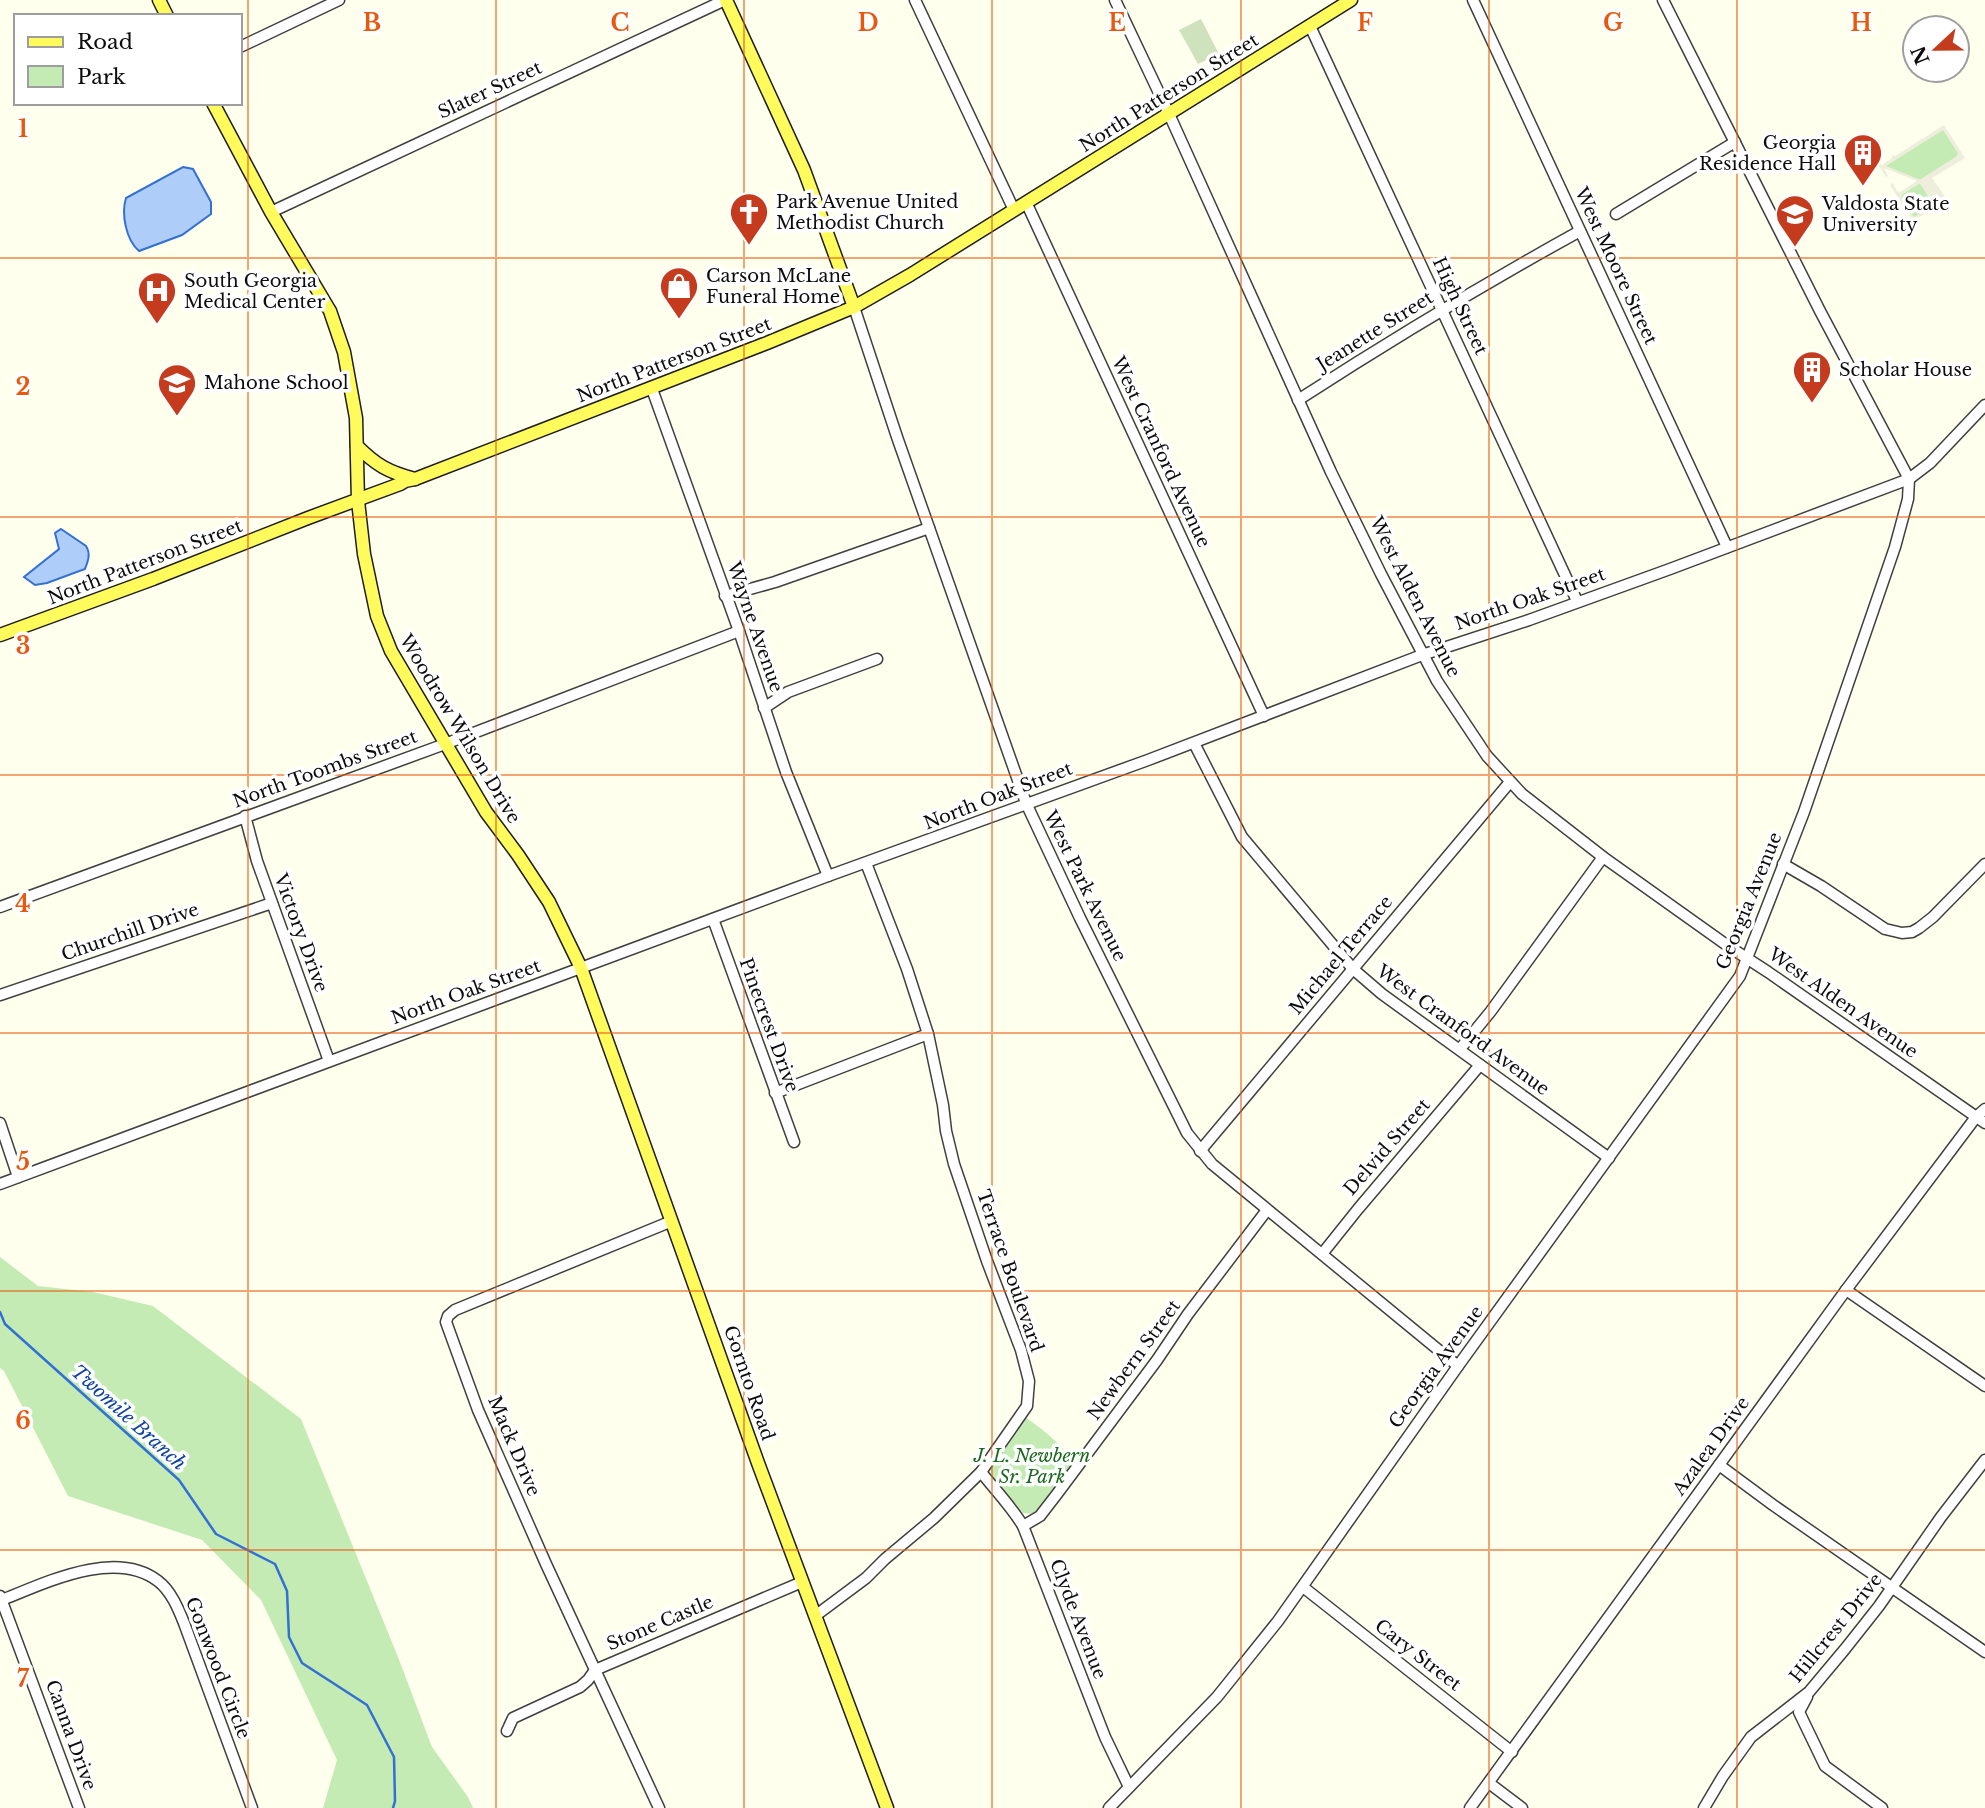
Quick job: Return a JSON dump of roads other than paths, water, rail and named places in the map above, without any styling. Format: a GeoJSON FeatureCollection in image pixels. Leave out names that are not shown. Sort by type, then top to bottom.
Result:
{"type":"FeatureCollection","features":[{"type":"Feature","properties":{"kind":"main road"},"geometry":{"type":"LineString","coordinates":[[726,0],[804,170],[854,307]]}},
{"type":"Feature","properties":{"kind":"main road","name":"North Patterson Street"},"geometry":{"type":"LineString","coordinates":[[0,635],[652,389],[854,307],[910,275],[1351,0]]}},
{"type":"Feature","properties":{"kind":"main road","name":"Woodrow Wilson Drive"},"geometry":{"type":"LineString","coordinates":[[214,105],[271,212],[330,311],[344,352],[356,418],[358,501],[364,554],[377,616],[391,651],[486,812],[549,902],[581,968]]}},
{"type":"Feature","properties":{"kind":"main road"},"geometry":{"type":"LineString","coordinates":[[357,446],[376,464],[415,479]]}},
{"type":"Feature","properties":{"kind":"main road","name":"Gornto Road"},"geometry":{"type":"LineString","coordinates":[[581,968],[887,1808]]}},
{"type":"Feature","properties":{"kind":"street"},"geometry":{"type":"LineString","coordinates":[[242,46],[339,0]]}},
{"type":"Feature","properties":{"kind":"street","name":"Slater Street"},"geometry":{"type":"LineString","coordinates":[[271,212],[726,0]]}},
{"type":"Feature","properties":{"kind":"street"},"geometry":{"type":"LineString","coordinates":[[915,0],[1014,210]]}},
{"type":"Feature","properties":{"kind":"street","name":"West Alden Avenue"},"geometry":{"type":"LineString","coordinates":[[1115,0],[1353,517],[1422,655],[1487,756],[1522,794],[1603,857],[1980,1120]]}},
{"type":"Feature","properties":{"kind":"street","name":"West Moore Street"},"geometry":{"type":"LineString","coordinates":[[1473,0],[1727,547]]}},
{"type":"Feature","properties":{"kind":"street"},"geometry":{"type":"LineString","coordinates":[[1663,0],[1820,311],[1909,479]]}},
{"type":"Feature","properties":{"kind":"street","name":"High Street"},"geometry":{"type":"LineString","coordinates":[[1310,26],[1577,601]]}},
{"type":"Feature","properties":{"kind":"street"},"geometry":{"type":"LineString","coordinates":[[1616,214],[1735,142]]}},
{"type":"Feature","properties":{"kind":"street","name":"West Cranford Avenue"},"geometry":{"type":"LineString","coordinates":[[1026,202],[1264,716]]}},
{"type":"Feature","properties":{"kind":"street","name":"Jeanette Street"},"geometry":{"type":"LineString","coordinates":[[1298,400],[1442,310],[1580,231]]}},
{"type":"Feature","properties":{"kind":"street","name":"West Park Avenue"},"geometry":{"type":"LineString","coordinates":[[854,307],[1026,803],[1187,1133],[1212,1164],[1458,1366]]}},
{"type":"Feature","properties":{"kind":"street","name":"Wayne Avenue"},"geometry":{"type":"LineString","coordinates":[[652,389],[739,631],[786,772],[828,876]]}},
{"type":"Feature","properties":{"kind":"street","name":"North Oak Street"},"geometry":{"type":"LineString","coordinates":[[0,1184],[1194,743],[1422,655],[1529,620],[1909,479],[1930,463],[1985,405]]}},
{"type":"Feature","properties":{"kind":"street","name":"Georgia Avenue"},"geometry":{"type":"LineString","coordinates":[[1109,1808],[1217,1697],[1254,1652],[1740,976],[1804,812],[1895,547],[1908,499],[1909,479]]}},
{"type":"Feature","properties":{"kind":"street"},"geometry":{"type":"LineString","coordinates":[[725,596],[775,582],[929,528]]}},
{"type":"Feature","properties":{"kind":"street","name":"North Toombs Street"},"geometry":{"type":"LineString","coordinates":[[0,907],[445,744],[739,631]]}},
{"type":"Feature","properties":{"kind":"street"},"geometry":{"type":"LineString","coordinates":[[764,708],[788,692],[877,659]]}},
{"type":"Feature","properties":{"kind":"street","name":"West Cranford Avenue"},"geometry":{"type":"LineString","coordinates":[[1194,743],[1242,838],[1353,969],[1382,994],[1609,1158]]}},
{"type":"Feature","properties":{"kind":"street","name":"Michael Terrace"},"geometry":{"type":"LineString","coordinates":[[1200,1151],[1510,782]]}},
{"type":"Feature","properties":{"kind":"street","name":"Victory Drive"},"geometry":{"type":"LineString","coordinates":[[245,816],[257,861],[329,1061]]}},
{"type":"Feature","properties":{"kind":"street"},"geometry":{"type":"LineString","coordinates":[[1460,1049],[1491,1011],[1603,857]]}},
{"type":"Feature","properties":{"kind":"street","name":"Terrace Boulevard"},"geometry":{"type":"LineString","coordinates":[[815,1616],[866,1578],[981,1472],[1027,1406],[1029,1381],[1021,1350],[954,1164],[928,1034],[866,863]]}},
{"type":"Feature","properties":{"kind":"street"},"geometry":{"type":"LineString","coordinates":[[1783,864],[1885,929],[1902,933],[1912,932],[1933,917],[1985,864]]}},
{"type":"Feature","properties":{"kind":"street","name":"Churchill Drive"},"geometry":{"type":"LineString","coordinates":[[0,995],[272,903]]}},
{"type":"Feature","properties":{"kind":"street","name":"Pinecrest Drive"},"geometry":{"type":"LineString","coordinates":[[713,919],[794,1142]]}},
{"type":"Feature","properties":{"kind":"street"},"geometry":{"type":"LineString","coordinates":[[775,1093],[928,1034]]}},
{"type":"Feature","properties":{"kind":"street","name":"Delvid Street"},"geometry":{"type":"LineString","coordinates":[[1322,1254],[1480,1065]]}},
{"type":"Feature","properties":{"kind":"street","name":"Azalea Drive"},"geometry":{"type":"LineString","coordinates":[[1470,1808],[1846,1290],[1980,1120],[1985,1108]]}},
{"type":"Feature","properties":{"kind":"street"},"geometry":{"type":"LineString","coordinates":[[0,1123],[18,1177]]}},
{"type":"Feature","properties":{"kind":"street","name":"Newbern Street"},"geometry":{"type":"LineString","coordinates":[[1023,1526],[1040,1516],[1058,1494],[1188,1314],[1268,1210]]}},
{"type":"Feature","properties":{"kind":"street","name":"Mack Drive"},"geometry":{"type":"LineString","coordinates":[[659,1808],[478,1410],[446,1322],[455,1310],[672,1221]]}},
{"type":"Feature","properties":{"kind":"street"},"geometry":{"type":"LineString","coordinates":[[1846,1290],[1985,1386]]}},
{"type":"Feature","properties":{"kind":"street","name":"Hillcrest Drive"},"geometry":{"type":"LineString","coordinates":[[1704,1808],[1751,1737],[1809,1692],[1845,1649],[1985,1460]]}},
{"type":"Feature","properties":{"kind":"street"},"geometry":{"type":"LineString","coordinates":[[1719,1465],[1985,1652]]}},
{"type":"Feature","properties":{"kind":"street","name":"Clyde Avenue"},"geometry":{"type":"LineString","coordinates":[[981,1472],[1023,1526],[1105,1737],[1129,1787]]}},
{"type":"Feature","properties":{"kind":"street","name":"Gonwood Circle"},"geometry":{"type":"LineString","coordinates":[[1,1598],[74,1574],[104,1568],[135,1571],[160,1582],[175,1603],[184,1623],[252,1808]]}},
{"type":"Feature","properties":{"kind":"street","name":"Stone Castle"},"geometry":{"type":"LineString","coordinates":[[507,1731],[513,1718],[580,1687],[594,1670],[803,1582]]}},
{"type":"Feature","properties":{"kind":"street","name":"Cary Street"},"geometry":{"type":"LineString","coordinates":[[1303,1587],[1511,1752]]}},
{"type":"Feature","properties":{"kind":"street","name":"Canna Drive"},"geometry":{"type":"LineString","coordinates":[[1,1598],[79,1808]]}},
{"type":"Feature","properties":{"kind":"street"},"geometry":{"type":"LineString","coordinates":[[1809,1692],[1799,1712],[1825,1766],[1882,1808]]}},
{"type":"Feature","properties":{"kind":"street"},"geometry":{"type":"LineString","coordinates":[[1489,1783],[1522,1808]]}},
{"type":"Feature","properties":{"kind":"water"},"geometry":{"type":"Polygon","coordinates":[[[183,167],[193,169],[211,202],[211,214],[182,235],[139,251],[126,226],[126,198],[183,167]]]}},
{"type":"Feature","properties":{"kind":"water"},"geometry":{"type":"Polygon","coordinates":[[[61,529],[88,549],[85,569],[35,585],[24,577],[59,549],[55,533],[61,529]]]}},
{"type":"Feature","properties":{"kind":"waterway","name":"Twomile Branch"},"geometry":{"type":"LineString","coordinates":[[0,1312],[5,1324],[179,1480],[216,1534],[275,1564],[287,1591],[289,1637],[302,1663],[367,1705],[394,1757],[393,1808]]}},
{"type":"Feature","properties":{"kind":"place","name":"Georgia Residence Hall"},"geometry":{"type":"Point","coordinates":[1863,187]}},
{"type":"Feature","properties":{"kind":"place","name":"Park Avenue United Methodist Church"},"geometry":{"type":"Point","coordinates":[749,246]}},
{"type":"Feature","properties":{"kind":"place","name":"Valdosta State University"},"geometry":{"type":"Point","coordinates":[1795,248]}},
{"type":"Feature","properties":{"kind":"place","name":"Carson McLane Funeral Home"},"geometry":{"type":"Point","coordinates":[679,320]}},
{"type":"Feature","properties":{"kind":"place","name":"South Georgia Medical Center"},"geometry":{"type":"Point","coordinates":[157,325]}},
{"type":"Feature","properties":{"kind":"place","name":"Scholar House"},"geometry":{"type":"Point","coordinates":[1812,404]}},
{"type":"Feature","properties":{"kind":"place","name":"Mahone School"},"geometry":{"type":"Point","coordinates":[177,417]}},
{"type":"Feature","properties":{"kind":"park label","name":"J. L. Newbern Sr. Park"},"geometry":{"type":"Point","coordinates":[1032,1466]}}]}
